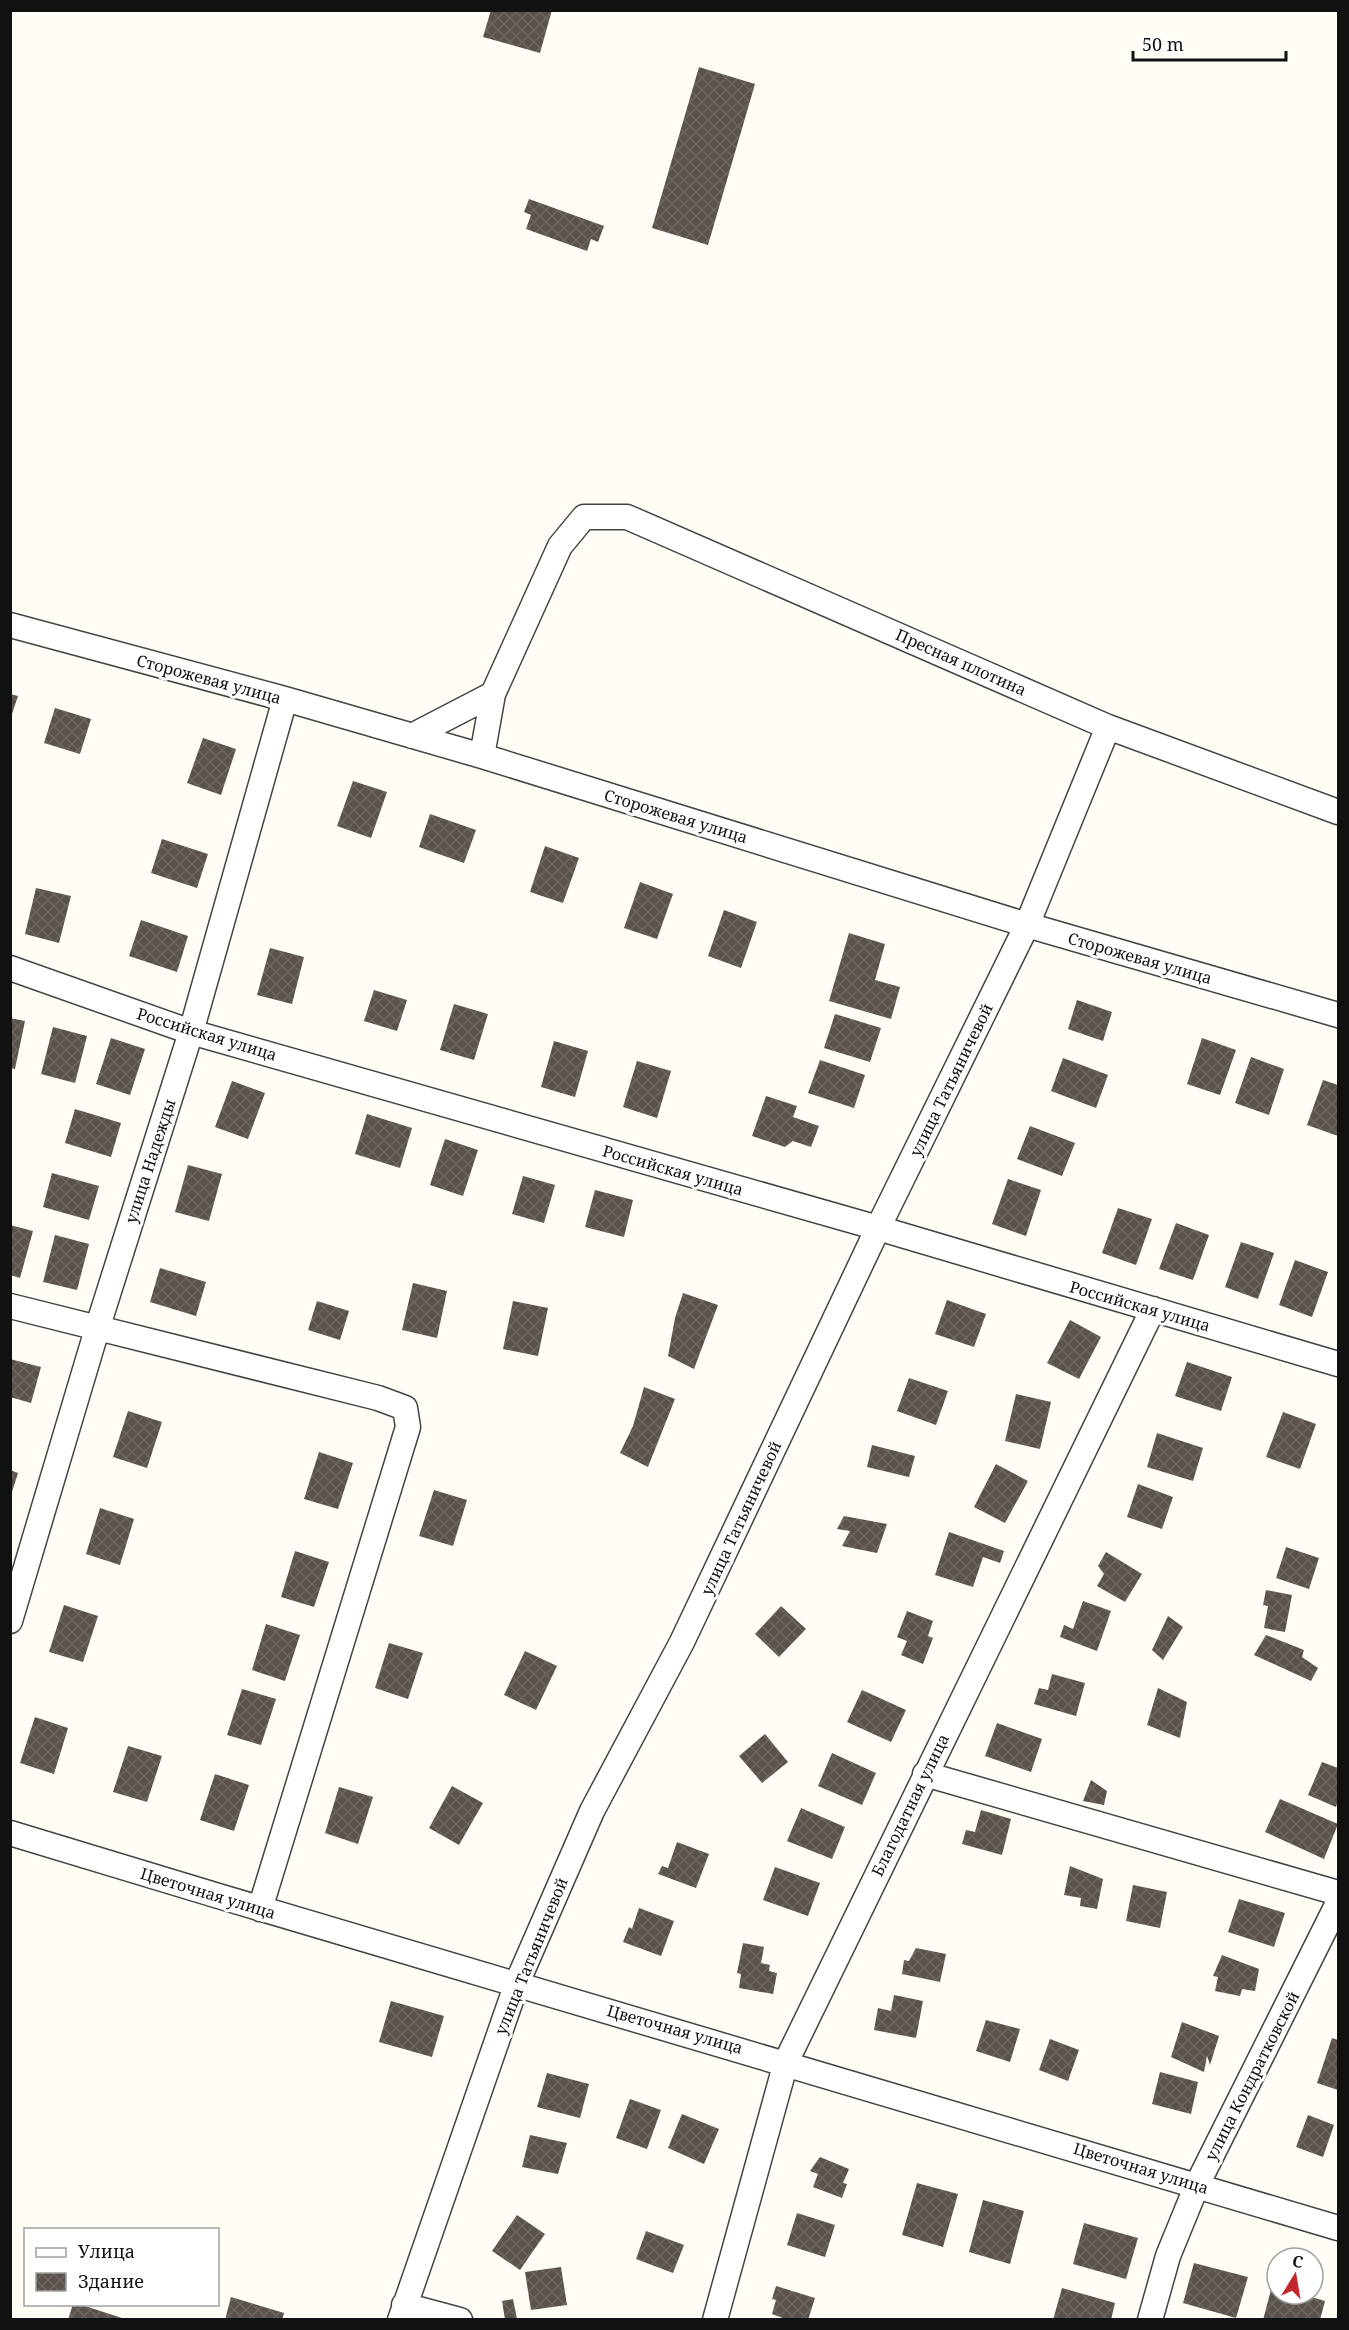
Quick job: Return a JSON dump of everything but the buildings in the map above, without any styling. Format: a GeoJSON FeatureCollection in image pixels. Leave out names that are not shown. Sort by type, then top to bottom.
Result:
{"type":"FeatureCollection","features":[{"type":"Feature","properties":{"kind":"street","name":"Пресная плотина"},"geometry":{"type":"LineString","coordinates":[[493,694],[560,546],[584,517],[627,517],[1108,727],[1338,812]]}},
{"type":"Feature","properties":{"kind":"street","name":"Сторожевая улица"},"geometry":{"type":"LineString","coordinates":[[10,625],[285,699],[482,756],[1027,925],[1338,1015]]}},
{"type":"Feature","properties":{"kind":"street"},"geometry":{"type":"LineString","coordinates":[[412,736],[493,694]]}},
{"type":"Feature","properties":{"kind":"street"},"geometry":{"type":"LineString","coordinates":[[482,756],[493,694]]}},
{"type":"Feature","properties":{"kind":"street","name":"улица Надежды"},"geometry":{"type":"LineString","coordinates":[[10,1621],[98,1326],[191,1032],[285,699]]}},
{"type":"Feature","properties":{"kind":"street","name":"улица Татьяничевой"},"geometry":{"type":"LineString","coordinates":[[402,2312],[517,1983],[592,1811],[682,1642],[878,1228],[1027,925],[1108,727]]}},
{"type":"Feature","properties":{"kind":"street","name":"Российская улица"},"geometry":{"type":"LineString","coordinates":[[10,968],[191,1032],[878,1228],[1338,1364]]}},
{"type":"Feature","properties":{"kind":"street"},"geometry":{"type":"LineString","coordinates":[[10,1306],[98,1326],[378,1398],[405,1408],[408,1427],[260,1909]]}},
{"type":"Feature","properties":{"kind":"street","name":"Благодатная улица"},"geometry":{"type":"LineString","coordinates":[[715,2319],[786,2062],[1153,1310]]}},
{"type":"Feature","properties":{"kind":"street"},"geometry":{"type":"LineString","coordinates":[[925,1774],[1338,1893]]}},
{"type":"Feature","properties":{"kind":"street","name":"Цветочная улица"},"geometry":{"type":"LineString","coordinates":[[10,1833],[1338,2228]]}},
{"type":"Feature","properties":{"kind":"street","name":"улица Кондратковской"},"geometry":{"type":"LineString","coordinates":[[1150,2319],[1168,2256],[1197,2185],[1338,1903]]}},
{"type":"Feature","properties":{"kind":"street"},"geometry":{"type":"LineString","coordinates":[[402,2312],[460,2319]]}}]}
